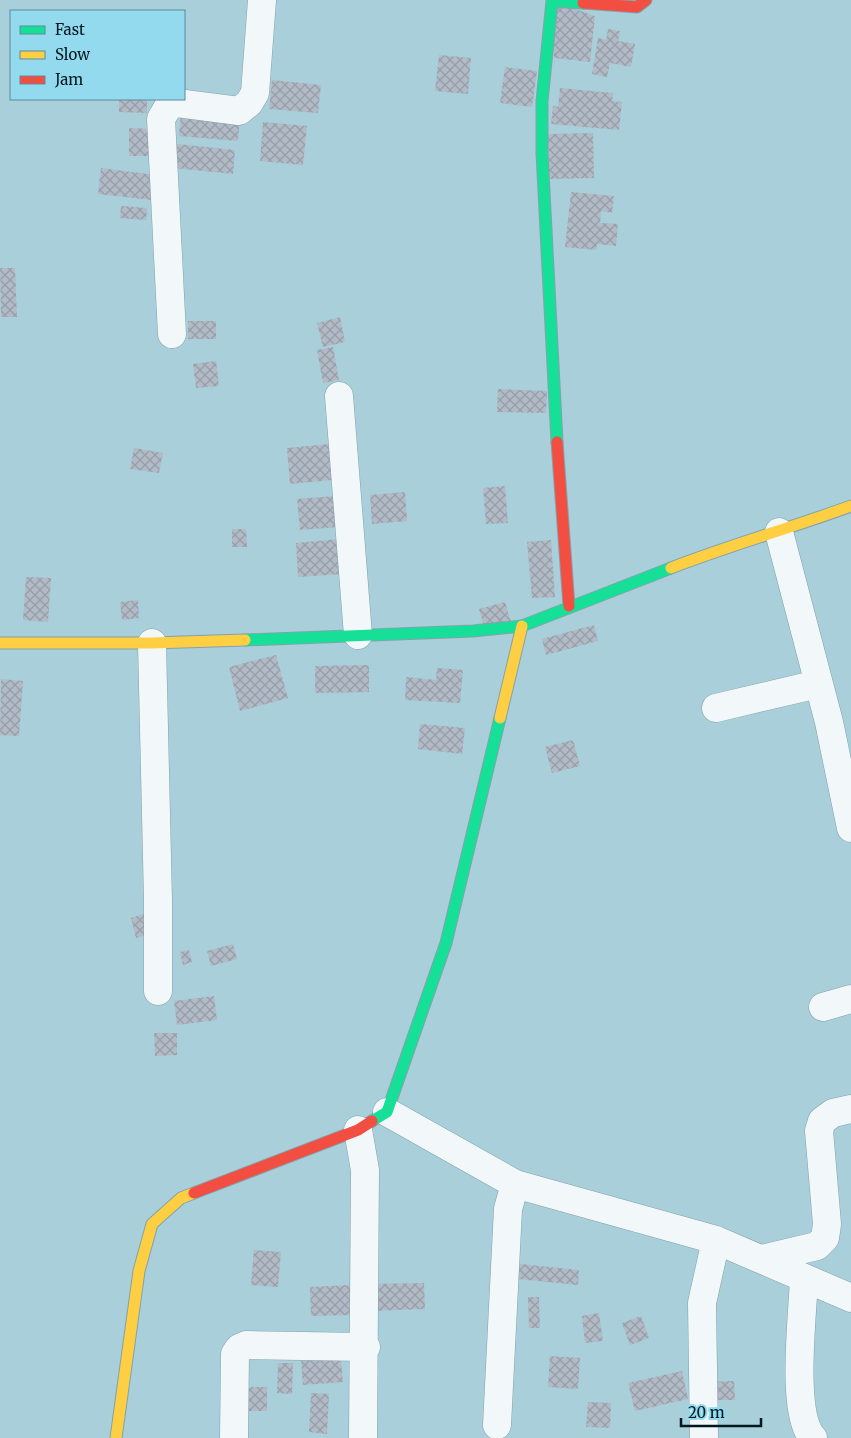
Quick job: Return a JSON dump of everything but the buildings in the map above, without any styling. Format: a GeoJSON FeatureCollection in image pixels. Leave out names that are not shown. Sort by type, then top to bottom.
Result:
{"type":"FeatureCollection","features":[{"type":"Feature","properties":{"kind":"street"},"geometry":{"type":"LineString","coordinates":[[172,334],[161,118],[168,107],[177,104],[239,111],[249,103],[255,93],[262,0]]}},
{"type":"Feature","properties":{"kind":"street"},"geometry":{"type":"LineString","coordinates":[[569,606],[557,452],[542,152],[542,101],[550,0],[637,7],[646,0]]}},
{"type":"Feature","properties":{"kind":"street"},"geometry":{"type":"LineString","coordinates":[[339,396],[358,635]]}},
{"type":"Feature","properties":{"kind":"street"},"geometry":{"type":"LineString","coordinates":[[0,643],[152,643],[473,631],[522,626],[569,606],[719,549],[779,532],[851,506]]}},
{"type":"Feature","properties":{"kind":"street"},"geometry":{"type":"LineString","coordinates":[[779,532],[829,722],[851,828]]}},
{"type":"Feature","properties":{"kind":"street"},"geometry":{"type":"LineString","coordinates":[[116,1438],[138,1272],[152,1224],[181,1198],[358,1130],[387,1112],[446,943],[522,626]]}},
{"type":"Feature","properties":{"kind":"street"},"geometry":{"type":"LineString","coordinates":[[152,643],[158,900],[158,991]]}},
{"type":"Feature","properties":{"kind":"street"},"geometry":{"type":"LineString","coordinates":[[716,708],[818,684]]}},
{"type":"Feature","properties":{"kind":"street"},"geometry":{"type":"LineString","coordinates":[[823,1007],[851,999]]}},
{"type":"Feature","properties":{"kind":"street"},"geometry":{"type":"LineString","coordinates":[[761,1259],[816,1246],[825,1238],[827,1224],[819,1131],[822,1120],[834,1113],[851,1109]]}},
{"type":"Feature","properties":{"kind":"street"},"geometry":{"type":"LineString","coordinates":[[387,1112],[515,1184],[716,1240],[851,1298]]}},
{"type":"Feature","properties":{"kind":"street"},"geometry":{"type":"LineString","coordinates":[[358,1130],[365,1170],[366,1347],[363,1438]]}},
{"type":"Feature","properties":{"kind":"street"},"geometry":{"type":"LineString","coordinates":[[497,1425],[508,1208],[515,1184]]}},
{"type":"Feature","properties":{"kind":"street"},"geometry":{"type":"LineString","coordinates":[[704,1438],[702,1303],[716,1240]]}},
{"type":"Feature","properties":{"kind":"street"},"geometry":{"type":"LineString","coordinates":[[804,1278],[800,1396],[803,1419],[813,1438]]}},
{"type":"Feature","properties":{"kind":"street"},"geometry":{"type":"LineString","coordinates":[[234,1438],[235,1354],[239,1348],[246,1345],[366,1347]]}},
{"type":"Feature","properties":{"kind":"traffic: fast"},"geometry":{"type":"LineString","coordinates":[[557,442],[542,153],[542,101],[552,1],[583,3]]}},
{"type":"Feature","properties":{"kind":"traffic: fast"},"geometry":{"type":"LineString","coordinates":[[245,640],[473,631],[522,626],[671,568]]}},
{"type":"Feature","properties":{"kind":"traffic: fast"},"geometry":{"type":"LineString","coordinates":[[372,1121],[387,1112],[446,943],[500,718]]}},
{"type":"Feature","properties":{"kind":"traffic: slow"},"geometry":{"type":"LineString","coordinates":[[671,568],[851,506]]}},
{"type":"Feature","properties":{"kind":"traffic: slow"},"geometry":{"type":"LineString","coordinates":[[500,718],[522,626]]}},
{"type":"Feature","properties":{"kind":"traffic: slow"},"geometry":{"type":"LineString","coordinates":[[0,643],[152,643],[245,640]]}},
{"type":"Feature","properties":{"kind":"traffic: slow"},"geometry":{"type":"LineString","coordinates":[[116,1438],[139,1271],[152,1224],[181,1198],[194,1193]]}},
{"type":"Feature","properties":{"kind":"traffic: jam"},"geometry":{"type":"LineString","coordinates":[[583,3],[637,7],[646,0]]}},
{"type":"Feature","properties":{"kind":"traffic: jam"},"geometry":{"type":"LineString","coordinates":[[557,442],[569,606]]}},
{"type":"Feature","properties":{"kind":"traffic: jam"},"geometry":{"type":"LineString","coordinates":[[194,1193],[358,1130],[372,1121]]}}]}
